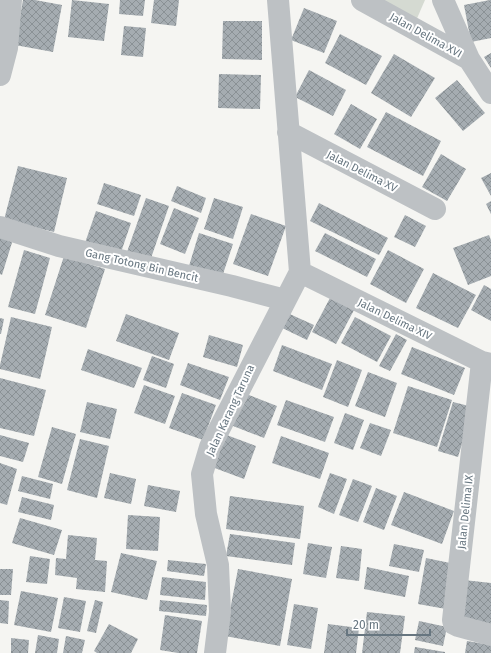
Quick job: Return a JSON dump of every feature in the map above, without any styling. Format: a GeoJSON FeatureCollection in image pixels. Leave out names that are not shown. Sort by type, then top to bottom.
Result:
{"type":"FeatureCollection","features":[{"type":"Feature","properties":{"kind":"street"},"geometry":{"type":"LineString","coordinates":[[0,75],[11,0]]}},
{"type":"Feature","properties":{"kind":"street"},"geometry":{"type":"LineString","coordinates":[[278,0],[300,272]]}},
{"type":"Feature","properties":{"kind":"street","name":"Jalan Delima XVI"},"geometry":{"type":"LineString","coordinates":[[362,0],[469,59]]}},
{"type":"Feature","properties":{"kind":"street","name":"Jalan Delima XVI"},"geometry":{"type":"LineString","coordinates":[[443,0],[469,59],[491,93]]}},
{"type":"Feature","properties":{"kind":"street","name":"Jalan Delima XV"},"geometry":{"type":"LineString","coordinates":[[288,132],[435,209]]}},
{"type":"Feature","properties":{"kind":"street","name":"Gang Totong Bin Bencit"},"geometry":{"type":"LineString","coordinates":[[0,227],[59,246],[232,286],[285,300]]}},
{"type":"Feature","properties":{"kind":"street","name":"Jalan Karang Taruna"},"geometry":{"type":"LineString","coordinates":[[214,653],[220,612],[218,565],[206,514],[202,474],[210,447],[300,272]]}},
{"type":"Feature","properties":{"kind":"street","name":"Jalan Delima XIV"},"geometry":{"type":"LineString","coordinates":[[300,272],[486,363]]}},
{"type":"Feature","properties":{"kind":"street","name":"Jalan Delima IX"},"geometry":{"type":"LineString","coordinates":[[486,363],[453,620],[454,624],[458,626],[491,635]]}},
{"type":"Feature","properties":{"kind":"shaded area"},"geometry":{"type":"Polygon","coordinates":[[[371,0],[425,0],[415,23],[371,0]]]}},
{"type":"Feature","properties":{"kind":"building"},"geometry":{"type":"Polygon","coordinates":[[[23,0],[35,0],[62,5],[53,52],[15,45],[23,0]]]}},
{"type":"Feature","properties":{"kind":"building"},"geometry":{"type":"Polygon","coordinates":[[[72,0],[109,4],[104,41],[68,37],[72,0]]]}},
{"type":"Feature","properties":{"kind":"building"},"geometry":{"type":"Polygon","coordinates":[[[120,0],[145,0],[143,16],[119,14],[120,0]]]}},
{"type":"Feature","properties":{"kind":"building"},"geometry":{"type":"Polygon","coordinates":[[[154,0],[179,0],[176,26],[151,23],[154,0]]]}},
{"type":"Feature","properties":{"kind":"building"},"geometry":{"type":"Polygon","coordinates":[[[491,0],[491,38],[471,42],[464,5],[491,0]]]}},
{"type":"Feature","properties":{"kind":"building"},"geometry":{"type":"Polygon","coordinates":[[[304,8],[337,21],[324,53],[291,40],[304,8]]]}},
{"type":"Feature","properties":{"kind":"building"},"geometry":{"type":"Polygon","coordinates":[[[223,21],[262,21],[262,60],[222,59],[223,21]]]}},
{"type":"Feature","properties":{"kind":"building"},"geometry":{"type":"Polygon","coordinates":[[[124,26],[146,28],[143,57],[121,55],[124,26]]]}},
{"type":"Feature","properties":{"kind":"building"},"geometry":{"type":"Polygon","coordinates":[[[340,34],[382,56],[366,85],[325,63],[340,34]]]}},
{"type":"Feature","properties":{"kind":"building"},"geometry":{"type":"Polygon","coordinates":[[[491,53],[491,68],[484,57],[491,53]]]}},
{"type":"Feature","properties":{"kind":"building"},"geometry":{"type":"Polygon","coordinates":[[[394,54],[435,78],[411,117],[371,93],[394,54]]]}},
{"type":"Feature","properties":{"kind":"building"},"geometry":{"type":"Polygon","coordinates":[[[309,70],[346,90],[333,116],[295,97],[309,70]]]}},
{"type":"Feature","properties":{"kind":"building"},"geometry":{"type":"Polygon","coordinates":[[[219,74],[261,75],[260,109],[218,108],[219,74]]]}},
{"type":"Feature","properties":{"kind":"building"},"geometry":{"type":"Polygon","coordinates":[[[457,80],[485,113],[463,131],[435,98],[457,80]]]}},
{"type":"Feature","properties":{"kind":"building"},"geometry":{"type":"Polygon","coordinates":[[[351,104],[377,119],[360,149],[334,134],[351,104]]]}},
{"type":"Feature","properties":{"kind":"building"},"geometry":{"type":"Polygon","coordinates":[[[386,112],[441,141],[423,176],[367,147],[386,112]]]}},
{"type":"Feature","properties":{"kind":"building"},"geometry":{"type":"Polygon","coordinates":[[[441,154],[466,169],[447,201],[422,187],[441,154]]]}},
{"type":"Feature","properties":{"kind":"building"},"geometry":{"type":"Polygon","coordinates":[[[18,166],[67,178],[54,232],[4,220],[18,166]]]}},
{"type":"Feature","properties":{"kind":"building"},"geometry":{"type":"Polygon","coordinates":[[[491,173],[491,196],[481,178],[491,173]]]}},
{"type":"Feature","properties":{"kind":"building"},"geometry":{"type":"Polygon","coordinates":[[[104,183],[141,195],[134,216],[97,204],[104,183]]]}},
{"type":"Feature","properties":{"kind":"building"},"geometry":{"type":"Polygon","coordinates":[[[177,186],[206,198],[201,213],[171,201],[177,186]]]}},
{"type":"Feature","properties":{"kind":"building"},"geometry":{"type":"Polygon","coordinates":[[[146,198],[169,206],[150,261],[127,252],[146,198]]]}},
{"type":"Feature","properties":{"kind":"building"},"geometry":{"type":"Polygon","coordinates":[[[214,198],[243,207],[233,239],[204,229],[214,198]]]}},
{"type":"Feature","properties":{"kind":"building"},"geometry":{"type":"Polygon","coordinates":[[[491,201],[491,214],[486,204],[491,201]]]}},
{"type":"Feature","properties":{"kind":"building"},"geometry":{"type":"Polygon","coordinates":[[[319,203],[388,238],[379,255],[310,221],[319,203]]]}},
{"type":"Feature","properties":{"kind":"building"},"geometry":{"type":"Polygon","coordinates":[[[174,208],[199,218],[185,254],[160,244],[174,208]]]}},
{"type":"Feature","properties":{"kind":"building"},"geometry":{"type":"Polygon","coordinates":[[[96,211],[131,223],[120,255],[85,243],[96,211]]]}},
{"type":"Feature","properties":{"kind":"building"},"geometry":{"type":"Polygon","coordinates":[[[251,214],[286,226],[268,276],[233,264],[251,214]]]}},
{"type":"Feature","properties":{"kind":"building"},"geometry":{"type":"Polygon","coordinates":[[[405,215],[426,226],[415,247],[394,237],[405,215]]]}},
{"type":"Feature","properties":{"kind":"building"},"geometry":{"type":"Polygon","coordinates":[[[0,232],[14,236],[2,275],[0,274],[0,232]]]}},
{"type":"Feature","properties":{"kind":"building"},"geometry":{"type":"Polygon","coordinates":[[[199,233],[233,244],[222,277],[189,266],[199,233]]]}},
{"type":"Feature","properties":{"kind":"building"},"geometry":{"type":"Polygon","coordinates":[[[325,233],[376,259],[367,277],[315,251],[325,233]]]}},
{"type":"Feature","properties":{"kind":"building"},"geometry":{"type":"Polygon","coordinates":[[[489,235],[491,240],[491,276],[468,285],[453,248],[489,235]]]}},
{"type":"Feature","properties":{"kind":"building"},"geometry":{"type":"Polygon","coordinates":[[[24,250],[50,258],[35,314],[8,307],[24,250]]]}},
{"type":"Feature","properties":{"kind":"building"},"geometry":{"type":"Polygon","coordinates":[[[388,250],[424,269],[406,303],[370,284],[388,250]]]}},
{"type":"Feature","properties":{"kind":"building"},"geometry":{"type":"Polygon","coordinates":[[[64,256],[105,269],[86,328],[45,315],[64,256]]]}},
{"type":"Feature","properties":{"kind":"building"},"geometry":{"type":"Polygon","coordinates":[[[433,273],[476,295],[458,328],[416,308],[433,273]]]}},
{"type":"Feature","properties":{"kind":"building"},"geometry":{"type":"Polygon","coordinates":[[[484,285],[491,289],[491,321],[471,310],[484,285]]]}},
{"type":"Feature","properties":{"kind":"building"},"geometry":{"type":"Polygon","coordinates":[[[330,298],[354,310],[336,344],[312,332],[330,298]]]}},
{"type":"Feature","properties":{"kind":"building"},"geometry":{"type":"Polygon","coordinates":[[[283,311],[314,325],[307,340],[276,325],[283,311]]]}},
{"type":"Feature","properties":{"kind":"building"},"geometry":{"type":"Polygon","coordinates":[[[126,314],[179,333],[169,360],[116,341],[126,314]]]}},
{"type":"Feature","properties":{"kind":"building"},"geometry":{"type":"Polygon","coordinates":[[[11,317],[52,327],[40,379],[0,369],[11,317]]]}},
{"type":"Feature","properties":{"kind":"building"},"geometry":{"type":"Polygon","coordinates":[[[355,317],[391,336],[377,362],[341,343],[355,317]]]}},
{"type":"Feature","properties":{"kind":"building"},"geometry":{"type":"Polygon","coordinates":[[[0,318],[4,319],[1,334],[0,334],[0,318]]]}},
{"type":"Feature","properties":{"kind":"building"},"geometry":{"type":"Polygon","coordinates":[[[396,334],[407,340],[390,371],[379,366],[396,334]]]}},
{"type":"Feature","properties":{"kind":"building"},"geometry":{"type":"Polygon","coordinates":[[[209,335],[243,345],[237,367],[203,357],[209,335]]]}},
{"type":"Feature","properties":{"kind":"building"},"geometry":{"type":"Polygon","coordinates":[[[282,345],[332,364],[322,390],[273,371],[282,345]]]}},
{"type":"Feature","properties":{"kind":"building"},"geometry":{"type":"Polygon","coordinates":[[[412,347],[465,368],[454,395],[401,374],[412,347]]]}},
{"type":"Feature","properties":{"kind":"building"},"geometry":{"type":"Polygon","coordinates":[[[88,349],[142,368],[134,388],[81,370],[88,349]]]}},
{"type":"Feature","properties":{"kind":"building"},"geometry":{"type":"Polygon","coordinates":[[[152,356],[174,364],[166,388],[143,380],[152,356]]]}},
{"type":"Feature","properties":{"kind":"building"},"geometry":{"type":"Polygon","coordinates":[[[337,360],[362,370],[348,407],[323,397],[337,360]]]}},
{"type":"Feature","properties":{"kind":"building"},"geometry":{"type":"Polygon","coordinates":[[[188,363],[229,377],[220,400],[180,385],[188,363]]]}},
{"type":"Feature","properties":{"kind":"building"},"geometry":{"type":"Polygon","coordinates":[[[368,372],[397,383],[385,417],[355,406],[368,372]]]}},
{"type":"Feature","properties":{"kind":"building"},"geometry":{"type":"Polygon","coordinates":[[[0,378],[46,390],[34,436],[0,428],[0,378]]]}},
{"type":"Feature","properties":{"kind":"building"},"geometry":{"type":"Polygon","coordinates":[[[144,385],[175,396],[165,424],[134,413],[144,385]]]}},
{"type":"Feature","properties":{"kind":"building"},"geometry":{"type":"Polygon","coordinates":[[[408,386],[452,400],[437,447],[393,433],[408,386]]]}},
{"type":"Feature","properties":{"kind":"building"},"geometry":{"type":"Polygon","coordinates":[[[241,392],[277,406],[264,438],[228,424],[241,392]]]}},
{"type":"Feature","properties":{"kind":"building"},"geometry":{"type":"Polygon","coordinates":[[[182,393],[216,405],[203,440],[169,428],[182,393]]]}},
{"type":"Feature","properties":{"kind":"building"},"geometry":{"type":"Polygon","coordinates":[[[286,400],[334,417],[325,442],[277,425],[286,400]]]}},
{"type":"Feature","properties":{"kind":"building"},"geometry":{"type":"Polygon","coordinates":[[[87,402],[117,409],[110,439],[80,432],[87,402]]]}},
{"type":"Feature","properties":{"kind":"building"},"geometry":{"type":"Polygon","coordinates":[[[453,402],[473,407],[458,457],[438,451],[453,402]]]}},
{"type":"Feature","properties":{"kind":"building"},"geometry":{"type":"Polygon","coordinates":[[[345,413],[364,420],[353,450],[334,443],[345,413]]]}},
{"type":"Feature","properties":{"kind":"building"},"geometry":{"type":"Polygon","coordinates":[[[370,423],[391,430],[381,456],[360,448],[370,423]]]}},
{"type":"Feature","properties":{"kind":"building"},"geometry":{"type":"Polygon","coordinates":[[[52,427],[76,434],[62,484],[38,477],[52,427]]]}},
{"type":"Feature","properties":{"kind":"building"},"geometry":{"type":"Polygon","coordinates":[[[224,434],[256,446],[244,479],[212,467],[224,434]]]}},
{"type":"Feature","properties":{"kind":"building"},"geometry":{"type":"Polygon","coordinates":[[[0,435],[29,443],[23,462],[0,456],[0,435]]]}},
{"type":"Feature","properties":{"kind":"building"},"geometry":{"type":"Polygon","coordinates":[[[281,436],[329,453],[320,479],[272,463],[281,436]]]}},
{"type":"Feature","properties":{"kind":"building"},"geometry":{"type":"Polygon","coordinates":[[[80,439],[109,446],[97,498],[67,490],[80,439]]]}},
{"type":"Feature","properties":{"kind":"building"},"geometry":{"type":"Polygon","coordinates":[[[0,463],[17,469],[7,505],[0,503],[0,463]]]}},
{"type":"Feature","properties":{"kind":"building"},"geometry":{"type":"Polygon","coordinates":[[[110,473],[136,479],[131,504],[104,498],[110,473]]]}},
{"type":"Feature","properties":{"kind":"building"},"geometry":{"type":"Polygon","coordinates":[[[330,473],[347,479],[334,514],[318,507],[330,473]]]}},
{"type":"Feature","properties":{"kind":"building"},"geometry":{"type":"Polygon","coordinates":[[[22,476],[53,484],[50,499],[18,491],[22,476]]]}},
{"type":"Feature","properties":{"kind":"building"},"geometry":{"type":"Polygon","coordinates":[[[353,479],[372,486],[358,522],[339,515],[353,479]]]}},
{"type":"Feature","properties":{"kind":"building"},"geometry":{"type":"Polygon","coordinates":[[[148,485],[180,491],[176,512],[144,506],[148,485]]]}},
{"type":"Feature","properties":{"kind":"building"},"geometry":{"type":"Polygon","coordinates":[[[376,488],[397,496],[384,530],[363,522],[376,488]]]}},
{"type":"Feature","properties":{"kind":"building"},"geometry":{"type":"Polygon","coordinates":[[[404,492],[454,511],[442,544],[391,525],[404,492]]]}},
{"type":"Feature","properties":{"kind":"building"},"geometry":{"type":"Polygon","coordinates":[[[230,496],[304,506],[300,539],[226,529],[230,496]]]}},
{"type":"Feature","properties":{"kind":"building"},"geometry":{"type":"Polygon","coordinates":[[[22,497],[54,505],[51,520],[18,512],[22,497]]]}},
{"type":"Feature","properties":{"kind":"building"},"geometry":{"type":"Polygon","coordinates":[[[128,515],[160,517],[158,551],[126,549],[128,515]]]}},
{"type":"Feature","properties":{"kind":"building"},"geometry":{"type":"Polygon","coordinates":[[[20,518],[62,530],[54,555],[12,543],[20,518]]]}},
{"type":"Feature","properties":{"kind":"building"},"geometry":{"type":"Polygon","coordinates":[[[230,534],[295,543],[292,565],[226,556],[230,534]]]}},
{"type":"Feature","properties":{"kind":"building"},"geometry":{"type":"Polygon","coordinates":[[[68,535],[97,538],[95,560],[107,561],[105,592],[76,589],[77,578],[55,575],[56,558],[66,559],[68,535]]]}},
{"type":"Feature","properties":{"kind":"building"},"geometry":{"type":"Polygon","coordinates":[[[308,543],[332,547],[326,578],[303,574],[308,543]]]}},
{"type":"Feature","properties":{"kind":"building"},"geometry":{"type":"Polygon","coordinates":[[[394,544],[424,550],[419,572],[389,566],[394,544]]]}},
{"type":"Feature","properties":{"kind":"building"},"geometry":{"type":"Polygon","coordinates":[[[341,546],[362,549],[359,581],[336,578],[341,546]]]}},
{"type":"Feature","properties":{"kind":"building"},"geometry":{"type":"Polygon","coordinates":[[[121,553],[157,561],[147,600],[111,592],[121,553]]]}},
{"type":"Feature","properties":{"kind":"building"},"geometry":{"type":"Polygon","coordinates":[[[30,556],[50,559],[47,584],[26,582],[30,556]]]}},
{"type":"Feature","properties":{"kind":"building"},"geometry":{"type":"Polygon","coordinates":[[[426,558],[455,564],[446,609],[418,604],[426,558]]]}},
{"type":"Feature","properties":{"kind":"building"},"geometry":{"type":"Polygon","coordinates":[[[168,560],[206,564],[204,576],[167,571],[168,560]]]}},
{"type":"Feature","properties":{"kind":"building"},"geometry":{"type":"Polygon","coordinates":[[[367,567],[409,576],[405,597],[364,589],[367,567]]]}},
{"type":"Feature","properties":{"kind":"building"},"geometry":{"type":"Polygon","coordinates":[[[0,569],[13,569],[11,595],[0,595],[0,569]]]}},
{"type":"Feature","properties":{"kind":"building"},"geometry":{"type":"Polygon","coordinates":[[[238,569],[292,579],[280,646],[225,636],[238,569]]]}},
{"type":"Feature","properties":{"kind":"building"},"geometry":{"type":"Polygon","coordinates":[[[162,577],[206,582],[205,600],[160,595],[162,577]]]}},
{"type":"Feature","properties":{"kind":"building"},"geometry":{"type":"Polygon","coordinates":[[[464,580],[491,583],[491,625],[459,621],[464,580]]]}},
{"type":"Feature","properties":{"kind":"building"},"geometry":{"type":"Polygon","coordinates":[[[21,591],[58,598],[51,632],[14,625],[21,591]]]}},
{"type":"Feature","properties":{"kind":"building"},"geometry":{"type":"Polygon","coordinates":[[[64,597],[86,601],[80,632],[58,628],[64,597]]]}},
{"type":"Feature","properties":{"kind":"building"},"geometry":{"type":"Polygon","coordinates":[[[0,600],[9,601],[8,624],[0,623],[0,600]]]}},
{"type":"Feature","properties":{"kind":"building"},"geometry":{"type":"Polygon","coordinates":[[[95,600],[103,602],[96,633],[87,631],[95,600]]]}},
{"type":"Feature","properties":{"kind":"building"},"geometry":{"type":"Polygon","coordinates":[[[160,600],[207,605],[206,616],[159,611],[160,600]]]}},
{"type":"Feature","properties":{"kind":"building"},"geometry":{"type":"Polygon","coordinates":[[[294,604],[318,608],[311,649],[287,645],[294,604]]]}},
{"type":"Feature","properties":{"kind":"building"},"geometry":{"type":"Polygon","coordinates":[[[367,612],[405,616],[400,653],[362,653],[367,612]]]}},
{"type":"Feature","properties":{"kind":"building"},"geometry":{"type":"Polygon","coordinates":[[[165,615],[202,621],[197,653],[178,653],[160,650],[165,615]]]}},
{"type":"Feature","properties":{"kind":"building"},"geometry":{"type":"Polygon","coordinates":[[[419,621],[447,627],[443,646],[415,640],[419,621]]]}},
{"type":"Feature","properties":{"kind":"building"},"geometry":{"type":"Polygon","coordinates":[[[109,624],[138,639],[131,653],[97,653],[94,651],[109,624]]]}},
{"type":"Feature","properties":{"kind":"building"},"geometry":{"type":"Polygon","coordinates":[[[328,624],[359,628],[356,653],[324,653],[328,624]]]}},
{"type":"Feature","properties":{"kind":"building"},"geometry":{"type":"Polygon","coordinates":[[[38,635],[59,639],[57,653],[35,653],[38,635]]]}},
{"type":"Feature","properties":{"kind":"building"},"geometry":{"type":"Polygon","coordinates":[[[66,636],[85,640],[82,653],[63,653],[66,636]]]}},
{"type":"Feature","properties":{"kind":"building"},"geometry":{"type":"Polygon","coordinates":[[[11,638],[29,640],[28,653],[11,653],[11,638]]]}},
{"type":"Feature","properties":{"kind":"building"},"geometry":{"type":"Polygon","coordinates":[[[467,641],[491,645],[491,653],[465,653],[467,641]]]}},
{"type":"Feature","properties":{"kind":"building"},"geometry":{"type":"Polygon","coordinates":[[[415,647],[445,652],[445,653],[414,653],[415,647]]]}}]}
